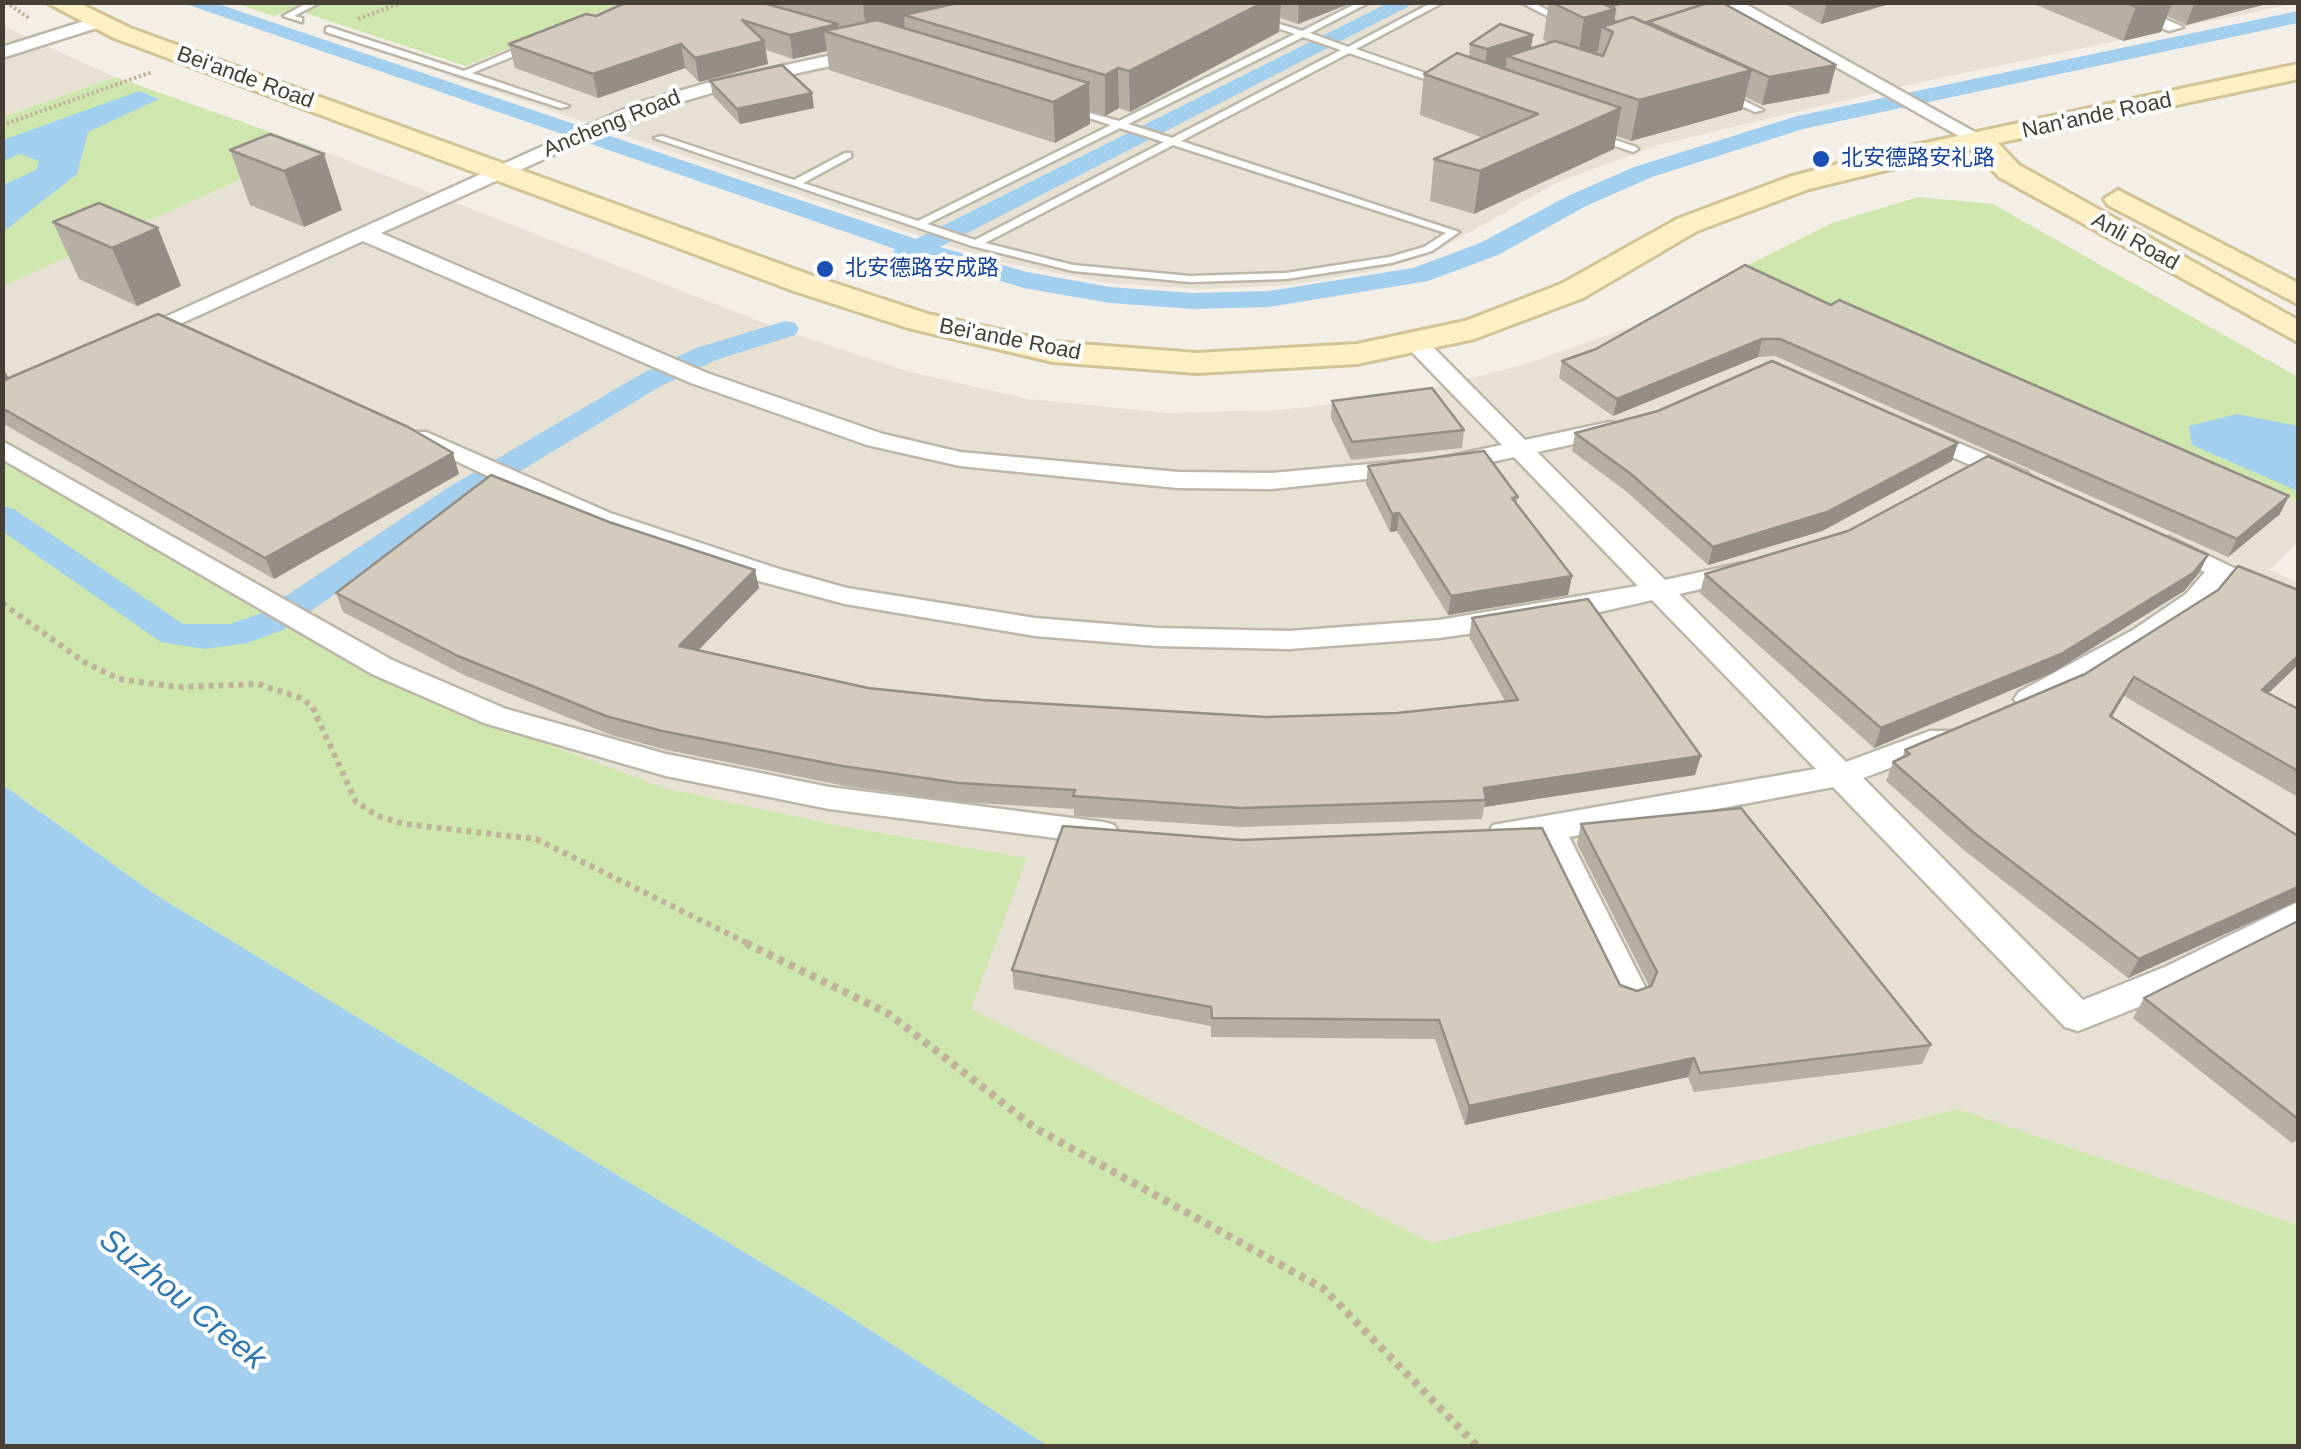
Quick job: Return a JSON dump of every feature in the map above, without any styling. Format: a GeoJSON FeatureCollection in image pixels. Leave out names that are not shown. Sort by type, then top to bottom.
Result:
{"type":"FeatureCollection","features":[{"type":"Feature","properties":{"kind":"street","name":"Bei'ande Road"},"geometry":{"type":"LineString","coordinates":[[57,2],[94,22],[805,284],[986,340],[1109,358],[1197,364],[1298,360],[1416,343],[1528,311],[1572,291],[1687,225],[1750,199],[1840,170],[1980,140]]}},
{"type":"Feature","properties":{"kind":"street"},"geometry":{"type":"LineString","coordinates":[[2111,2],[2175,27]]}},
{"type":"Feature","properties":{"kind":"street"},"geometry":{"type":"LineString","coordinates":[[1733,9],[1769,5]]}},
{"type":"Feature","properties":{"kind":"street","name":"Anli Road"},"geometry":{"type":"LineString","coordinates":[[1733,9],[1980,140],[2050,163],[2298,295]]}},
{"type":"Feature","properties":{"kind":"street"},"geometry":{"type":"LineString","coordinates":[[2,53],[94,22]]}},
{"type":"Feature","properties":{"kind":"street","name":"Ancheng Road"},"geometry":{"type":"LineString","coordinates":[[112,347],[644,107],[720,84],[878,50]]}},
{"type":"Feature","properties":{"kind":"street","name":"Nan'ande Road"},"geometry":{"type":"LineString","coordinates":[[1980,140],[2298,71]]}},
{"type":"Feature","properties":{"kind":"street","name":"Anli Road"},"geometry":{"type":"LineString","coordinates":[[1980,140],[2009,171],[2298,332]]}},
{"type":"Feature","properties":{"kind":"street"},"geometry":{"type":"LineString","coordinates":[[362,233],[698,378],[876,440],[960,459],[1178,480],[1272,481],[1397,470],[1523,451],[1628,424]]}},
{"type":"Feature","properties":{"kind":"street"},"geometry":{"type":"LineString","coordinates":[[166,322],[202,338]]}},
{"type":"Feature","properties":{"kind":"street"},"geometry":{"type":"LineString","coordinates":[[1416,343],[2078,1017],[2177,976],[2298,915]]}},
{"type":"Feature","properties":{"kind":"street"},"geometry":{"type":"LineString","coordinates":[[1891,420],[2049,491]]}},
{"type":"Feature","properties":{"kind":"street"},"geometry":{"type":"LineString","coordinates":[[398,428],[601,519],[769,575],[845,596],[1035,627],[1157,637],[1290,640],[1440,629],[1661,592],[1776,559]]}},
{"type":"Feature","properties":{"kind":"street"},"geometry":{"type":"LineString","coordinates":[[2,448],[382,667],[495,716],[666,765],[829,798],[1039,828],[1130,835]]}},
{"type":"Feature","properties":{"kind":"street"},"geometry":{"type":"LineString","coordinates":[[1947,480],[1980,460]]}},
{"type":"Feature","properties":{"kind":"street"},"geometry":{"type":"LineString","coordinates":[[2010,708],[2064,683],[2143,636],[2196,600],[2222,568],[2153,538]]}},
{"type":"Feature","properties":{"kind":"street"},"geometry":{"type":"LineString","coordinates":[[1475,835],[1549,830],[1841,776],[1974,724]]}},
{"type":"Feature","properties":{"kind":"street"},"geometry":{"type":"LineString","coordinates":[[1549,830],[1630,993]]}},
{"type":"Feature","properties":{"kind":"lane"},"geometry":{"type":"LineString","coordinates":[[299,20],[287,16],[317,2]]}},
{"type":"Feature","properties":{"kind":"lane"},"geometry":{"type":"LineString","coordinates":[[920,224],[1126,126],[1366,2]]}},
{"type":"Feature","properties":{"kind":"lane"},"geometry":{"type":"LineString","coordinates":[[976,244],[1166,139],[1440,2]]}},
{"type":"Feature","properties":{"kind":"lane"},"geometry":{"type":"LineString","coordinates":[[1524,2],[1573,25]]}},
{"type":"Feature","properties":{"kind":"lane"},"geometry":{"type":"LineString","coordinates":[[1250,15],[1463,89]]}},
{"type":"Feature","properties":{"kind":"lane"},"geometry":{"type":"LineString","coordinates":[[333,32],[564,106]]}},
{"type":"Feature","properties":{"kind":"lane"},"geometry":{"type":"LineString","coordinates":[[462,74],[540,42]]}},
{"type":"Feature","properties":{"kind":"lane"},"geometry":{"type":"LineString","coordinates":[[848,43],[878,50]]}},
{"type":"Feature","properties":{"kind":"lane"},"geometry":{"type":"LineString","coordinates":[[1707,87],[1758,110]]}},
{"type":"Feature","properties":{"kind":"lane"},"geometry":{"type":"LineString","coordinates":[[659,138],[960,239],[1073,268],[1172,278],[1242,278],[1391,260],[1428,249],[1454,232],[1064,107]]}},
{"type":"Feature","properties":{"kind":"lane"},"geometry":{"type":"LineString","coordinates":[[1582,131],[1633,149]]}},
{"type":"Feature","properties":{"kind":"lane"},"geometry":{"type":"LineString","coordinates":[[796,183],[848,155]]}},
{"type":"Feature","properties":{"kind":"path"},"geometry":{"type":"LineString","coordinates":[[333,32],[403,2]]}},
{"type":"Feature","properties":{"kind":"path"},"geometry":{"type":"LineString","coordinates":[[2,126],[152,72]]}},
{"type":"Feature","properties":{"kind":"path"},"geometry":{"type":"LineString","coordinates":[[2,602],[84,662],[118,679],[178,686],[258,684],[301,698],[312,706],[356,802],[378,816],[404,824],[536,839],[889,1014],[1035,1128],[1324,1289],[1476,1446]]}},
{"type":"Feature","properties":{"kind":"shaded area"},"geometry":{"type":"Polygon","coordinates":[[[621,2],[2298,3],[1926,81],[1658,145],[1556,183],[1432,254],[1377,270],[1291,285],[1201,289],[1108,283],[991,260],[446,75],[621,2]]]}},
{"type":"Feature","properties":{"kind":"shaded area"},"geometry":{"type":"Polygon","coordinates":[[[3,26],[115,77],[3,117],[3,26]]]}},
{"type":"Feature","properties":{"kind":"shaded area"},"geometry":{"type":"Polygon","coordinates":[[[313,147],[777,328],[910,372],[1029,399],[1168,413],[1280,410],[1401,396],[1522,365],[1631,327],[1742,268],[2298,501],[2298,542],[2270,570],[2298,583],[2298,1225],[1957,1109],[1432,1243],[970,1009],[1026,858],[836,825],[664,788],[496,725],[3,458],[2,286],[313,147]]]}},
{"type":"Feature","properties":{"kind":"green space"},"geometry":{"type":"Polygon","coordinates":[[[234,3],[621,3],[466,66],[293,9],[274,16],[234,3]]]}},
{"type":"Feature","properties":{"kind":"green space"},"geometry":{"type":"Polygon","coordinates":[[[115,77],[313,147],[3,286],[3,117],[115,77]]]}},
{"type":"Feature","properties":{"kind":"green space"},"geometry":{"type":"Polygon","coordinates":[[[1918,197],[1993,204],[2298,377],[2298,501],[1742,268],[1832,223],[1918,197]]]}},
{"type":"Feature","properties":{"kind":"green space"},"geometry":{"type":"Polygon","coordinates":[[[3,458],[496,725],[664,788],[836,825],[1027,858],[971,1009],[1432,1243],[1957,1109],[2298,1225],[2298,1446],[1048,1446],[838,1309],[156,895],[3,785],[3,458]]]}},
{"type":"Feature","properties":{"kind":"water"},"geometry":{"type":"Polygon","coordinates":[[[139,91],[159,99],[88,132],[77,174],[3,232],[3,185],[36,170],[39,161],[20,154],[3,161],[3,140],[139,91]]]}},
{"type":"Feature","properties":{"kind":"water"},"geometry":{"type":"Polygon","coordinates":[[[2237,414],[2298,426],[2298,491],[2192,445],[2189,426],[2237,414]]]}},
{"type":"Feature","properties":{"kind":"water","name":"Suzhou Creek"},"geometry":{"type":"Polygon","coordinates":[[[3,785],[156,895],[838,1309],[1048,1446],[3,1446],[3,785]]]}},
{"type":"Feature","properties":{"kind":"building"},"geometry":{"type":"Polygon","coordinates":[[[627,2],[760,2],[838,24],[790,35],[742,20],[764,41],[695,58],[681,44],[593,74],[509,44],[627,2]]]}},
{"type":"Feature","properties":{"kind":"building"},"geometry":{"type":"Polygon","coordinates":[[[962,2],[1264,2],[1129,71],[1118,68],[1105,75],[904,15],[962,2]]]}},
{"type":"Feature","properties":{"kind":"building"},"geometry":{"type":"Polygon","coordinates":[[[1551,2],[1600,2],[1615,9],[1584,18],[1551,2]]]}},
{"type":"Feature","properties":{"kind":"building"},"geometry":{"type":"Polygon","coordinates":[[[1624,2],[1701,5],[1644,23],[1632,17],[1617,22],[1613,20],[1615,9],[1610,7],[1624,2]]]}},
{"type":"Feature","properties":{"kind":"building"},"geometry":{"type":"Polygon","coordinates":[[[1721,2],[1836,65],[1769,77],[1648,22],[1721,2]]]}},
{"type":"Feature","properties":{"kind":"building"},"geometry":{"type":"Polygon","coordinates":[[[2125,2],[2153,2],[2136,7],[2125,2]]]}},
{"type":"Feature","properties":{"kind":"building"},"geometry":{"type":"Polygon","coordinates":[[[1632,17],[1752,70],[1639,100],[1507,56],[1555,41],[1603,56],[1613,32],[1602,27],[1632,17]]]}},
{"type":"Feature","properties":{"kind":"building"},"geometry":{"type":"Polygon","coordinates":[[[877,20],[1089,83],[1053,102],[824,31],[877,20]]]}},
{"type":"Feature","properties":{"kind":"building"},"geometry":{"type":"Polygon","coordinates":[[[1500,24],[1533,35],[1487,49],[1470,44],[1500,24]]]}},
{"type":"Feature","properties":{"kind":"building"},"geometry":{"type":"Polygon","coordinates":[[[1457,53],[1621,108],[1480,171],[1434,159],[1538,114],[1424,74],[1457,53]]]}},
{"type":"Feature","properties":{"kind":"building"},"geometry":{"type":"Polygon","coordinates":[[[782,65],[812,93],[737,109],[710,81],[782,65]]]}},
{"type":"Feature","properties":{"kind":"building"},"geometry":{"type":"Polygon","coordinates":[[[270,134],[324,154],[284,171],[230,150],[270,134]]]}},
{"type":"Feature","properties":{"kind":"building"},"geometry":{"type":"Polygon","coordinates":[[[99,203],[158,228],[112,248],[53,222],[99,203]]]}},
{"type":"Feature","properties":{"kind":"building"},"geometry":{"type":"Polygon","coordinates":[[[1745,265],[1831,305],[1839,300],[2289,496],[2237,539],[1780,339],[1762,339],[1617,399],[1562,361],[1596,349],[1745,265]]]}},
{"type":"Feature","properties":{"kind":"building"},"geometry":{"type":"Polygon","coordinates":[[[158,314],[408,427],[453,453],[265,558],[2,408],[2,381],[158,314]]]}},
{"type":"Feature","properties":{"kind":"building"},"geometry":{"type":"Polygon","coordinates":[[[1772,361],[1958,443],[1827,512],[1713,547],[1631,474],[1575,433],[1658,411],[1772,361]]]}},
{"type":"Feature","properties":{"kind":"building"},"geometry":{"type":"Polygon","coordinates":[[[1432,388],[1464,430],[1352,442],[1332,401],[1432,388]]]}},
{"type":"Feature","properties":{"kind":"building"},"geometry":{"type":"Polygon","coordinates":[[[1484,451],[1518,497],[1512,498],[1572,576],[1451,596],[1399,513],[1392,514],[1368,466],[1484,451]]]}},
{"type":"Feature","properties":{"kind":"building"},"geometry":{"type":"Polygon","coordinates":[[[1988,456],[2208,555],[2193,573],[2061,654],[1881,728],[1705,574],[1848,531],[1988,456]]]}},
{"type":"Feature","properties":{"kind":"building"},"geometry":{"type":"Polygon","coordinates":[[[491,475],[609,522],[755,570],[679,646],[868,688],[983,700],[1266,717],[1397,713],[1518,700],[1472,618],[1588,599],[1701,756],[1484,788],[1486,800],[1241,808],[1073,796],[1075,790],[959,783],[842,766],[662,731],[606,716],[458,656],[336,593],[491,475]]]}},
{"type":"Feature","properties":{"kind":"building"},"geometry":{"type":"Polygon","coordinates":[[[2238,566],[2298,590],[2298,656],[2262,690],[2298,709],[2298,771],[2134,677],[2110,716],[2298,836],[2298,887],[2139,959],[1973,832],[1893,762],[1910,754],[1905,750],[2085,674],[2218,590],[2238,566]]]}},
{"type":"Feature","properties":{"kind":"building"},"geometry":{"type":"Polygon","coordinates":[[[1741,808],[1931,1045],[1700,1073],[1694,1058],[1469,1106],[1439,1020],[1212,1018],[1211,1007],[1012,970],[1063,826],[1241,840],[1542,828],[1620,985],[1637,991],[1651,986],[1657,972],[1581,824],[1741,808]]]}},
{"type":"Feature","properties":{"kind":"building"},"geometry":{"type":"Polygon","coordinates":[[[2298,921],[2298,1119],[2144,998],[2298,921]]]}},
{"type":"Feature","properties":{"kind":"waterway"},"geometry":{"type":"LineString","coordinates":[[190,2],[918,248]]}},
{"type":"Feature","properties":{"kind":"waterway"},"geometry":{"type":"LineString","coordinates":[[918,248],[1407,2]]}},
{"type":"Feature","properties":{"kind":"waterway"},"geometry":{"type":"LineString","coordinates":[[918,248],[1024,280],[1110,295],[1193,301],[1269,299],[1418,275],[1489,249],[1577,201],[1643,172],[1797,123],[2298,17]]}},
{"type":"Feature","properties":{"kind":"waterway"},"geometry":{"type":"LineString","coordinates":[[904,255],[918,248]]}},
{"type":"Feature","properties":{"kind":"waterway"},"geometry":{"type":"LineString","coordinates":[[2,516],[174,634],[205,638],[234,635],[271,622],[460,494],[651,380],[706,354],[785,329]]}},
{"type":"Feature","properties":{"kind":"place","name":"北安德路安礼路"},"geometry":{"type":"Point","coordinates":[1821,159]}},
{"type":"Feature","properties":{"kind":"place","name":"北安德路安成路"},"geometry":{"type":"Point","coordinates":[825,269]}}]}
